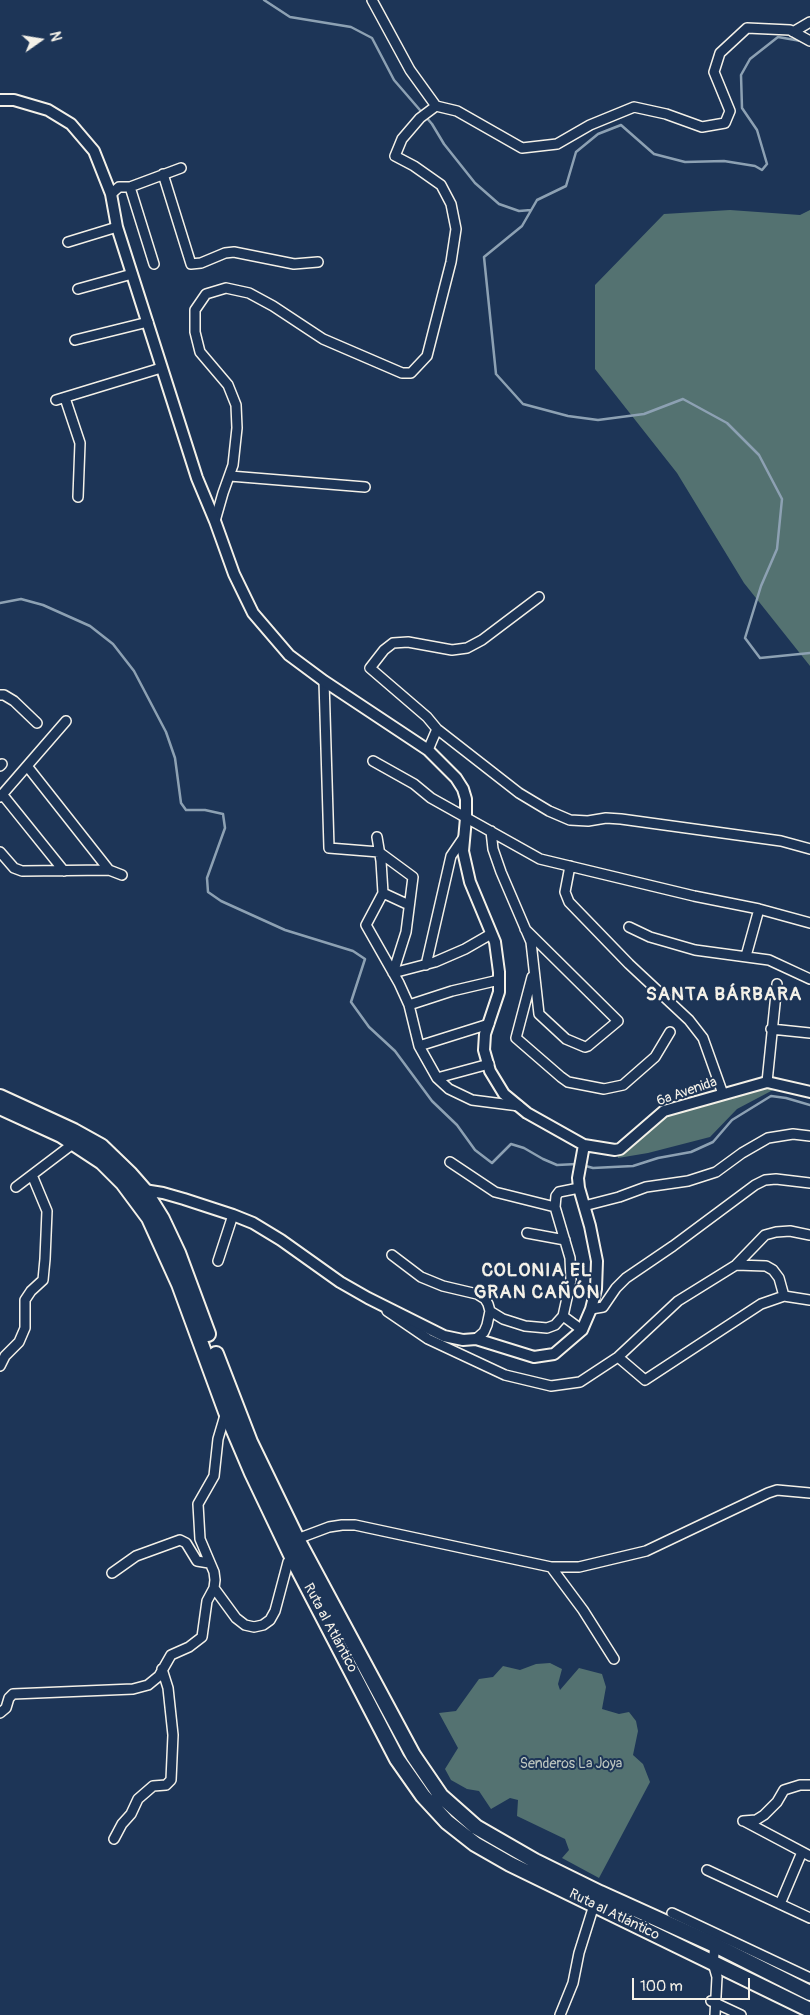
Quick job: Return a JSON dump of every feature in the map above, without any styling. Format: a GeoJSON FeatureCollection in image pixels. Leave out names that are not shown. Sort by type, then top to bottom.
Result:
{"type":"FeatureCollection","features":[{"type":"Feature","properties":{"kind":"highway","name":"Ruta al Atlántico"},"geometry":{"type":"LineString","coordinates":[[0,1097],[56,1122],[101,1146],[144,1190],[162,1219],[178,1253],[250,1442],[297,1539],[413,1755],[441,1796],[476,1827],[535,1861],[600,1893],[715,1945],[810,1993]]}},
{"type":"Feature","properties":{"kind":"highway","name":"Ruta al Atlántico"},"geometry":{"type":"LineString","coordinates":[[0,1107],[74,1143],[109,1169],[123,1183],[149,1218],[179,1284],[226,1412],[252,1473],[292,1557],[398,1759],[423,1796],[447,1822],[475,1844],[510,1864],[714,1967],[810,2010]]}},
{"type":"Feature","properties":{"kind":"street"},"geometry":{"type":"LineString","coordinates":[[372,0],[433,109]]}},
{"type":"Feature","properties":{"kind":"street"},"geometry":{"type":"LineString","coordinates":[[793,32],[810,22]]}},
{"type":"Feature","properties":{"kind":"street"},"geometry":{"type":"LineString","coordinates":[[215,521],[233,465],[237,428],[236,405],[228,385],[200,352],[195,332],[195,310],[206,294],[226,288],[249,293],[273,306],[323,339],[402,373],[411,373],[427,356],[451,262],[456,229],[451,204],[441,185],[414,166],[395,156],[402,139],[420,118],[433,109],[457,111],[522,148],[557,144],[590,125],[634,107],[666,114],[702,127],[725,123],[730,110],[714,72],[720,52],[746,28],[790,30],[810,41]]}},
{"type":"Feature","properties":{"kind":"street"},"geometry":{"type":"LineString","coordinates":[[0,100],[14,100],[48,110],[71,124],[94,151],[110,194],[117,227],[197,478],[234,574],[253,613],[289,655],[324,681],[428,750],[456,778],[463,789],[466,799],[463,851],[470,882],[495,942],[499,992],[485,1034],[484,1050],[488,1064],[437,1078]]}},
{"type":"Feature","properties":{"kind":"street"},"geometry":{"type":"LineString","coordinates":[[110,194],[119,187],[130,187],[181,168]]}},
{"type":"Feature","properties":{"kind":"street"},"geometry":{"type":"LineString","coordinates":[[163,174],[191,264],[201,263],[225,253],[234,252],[294,264],[318,262]]}},
{"type":"Feature","properties":{"kind":"street"},"geometry":{"type":"LineString","coordinates":[[130,187],[154,264]]}},
{"type":"Feature","properties":{"kind":"street"},"geometry":{"type":"LineString","coordinates":[[68,242],[117,227]]}},
{"type":"Feature","properties":{"kind":"street"},"geometry":{"type":"LineString","coordinates":[[78,289],[132,274]]}},
{"type":"Feature","properties":{"kind":"street"},"geometry":{"type":"LineString","coordinates":[[75,340],[148,322]]}},
{"type":"Feature","properties":{"kind":"street"},"geometry":{"type":"LineString","coordinates":[[78,497],[80,443],[60,399],[161,368]]}},
{"type":"Feature","properties":{"kind":"street"},"geometry":{"type":"LineString","coordinates":[[230,476],[365,487]]}},
{"type":"Feature","properties":{"kind":"street"},"geometry":{"type":"LineString","coordinates":[[538,597],[482,640],[467,648],[452,650],[408,642],[393,643],[384,650],[370,668],[421,711],[437,729],[520,793],[549,811],[570,820],[621,819],[781,841],[810,849]]}},
{"type":"Feature","properties":{"kind":"street"},"geometry":{"type":"LineString","coordinates":[[324,681],[329,848],[379,852],[413,877],[406,932],[393,973]]}},
{"type":"Feature","properties":{"kind":"street"},"geometry":{"type":"LineString","coordinates":[[0,695],[4,695],[14,701],[37,723]]}},
{"type":"Feature","properties":{"kind":"street"},"geometry":{"type":"LineString","coordinates":[[64,871],[1,796],[66,721]]}},
{"type":"Feature","properties":{"kind":"street"},"geometry":{"type":"LineString","coordinates":[[428,750],[437,729]]}},
{"type":"Feature","properties":{"kind":"street"},"geometry":{"type":"LineString","coordinates":[[373,761],[414,784],[431,798],[540,859],[759,909],[810,923]]}},
{"type":"Feature","properties":{"kind":"street"},"geometry":{"type":"LineString","coordinates":[[27,766],[110,870]]}},
{"type":"Feature","properties":{"kind":"street"},"geometry":{"type":"LineString","coordinates":[[491,831],[493,850],[533,951],[539,1014],[566,1039],[585,1047],[618,1021],[525,929]]}},
{"type":"Feature","properties":{"kind":"street"},"geometry":{"type":"LineString","coordinates":[[377,837],[383,892],[366,925],[409,1005],[419,1046],[437,1078],[449,1089],[472,1100],[519,1106]]}},
{"type":"Feature","properties":{"kind":"street"},"geometry":{"type":"LineString","coordinates":[[426,964],[452,856],[464,837]]}},
{"type":"Feature","properties":{"kind":"street"},"geometry":{"type":"LineString","coordinates":[[0,852],[14,868],[22,872],[110,870],[122,875]]}},
{"type":"Feature","properties":{"kind":"street"},"geometry":{"type":"LineString","coordinates":[[570,866],[565,892],[569,902],[629,964],[689,1020],[703,1038],[723,1094]]}},
{"type":"Feature","properties":{"kind":"street"},"geometry":{"type":"LineString","coordinates":[[383,892],[409,905]]}},
{"type":"Feature","properties":{"kind":"street"},"geometry":{"type":"LineString","coordinates":[[746,956],[759,909]]}},
{"type":"Feature","properties":{"kind":"street"},"geometry":{"type":"LineString","coordinates":[[628,927],[650,937],[696,950],[769,960],[784,965],[810,979]]}},
{"type":"Feature","properties":{"kind":"street"},"geometry":{"type":"LineString","coordinates":[[393,973],[426,964],[465,949],[492,934]]}},
{"type":"Feature","properties":{"kind":"street"},"geometry":{"type":"LineString","coordinates":[[534,970],[516,1038],[568,1082],[604,1089],[624,1085],[655,1057],[670,1032]]}},
{"type":"Feature","properties":{"kind":"street"},"geometry":{"type":"LineString","coordinates":[[409,1005],[452,991],[499,980]]}},
{"type":"Feature","properties":{"kind":"street"},"geometry":{"type":"LineString","coordinates":[[767,1082],[777,984]]}},
{"type":"Feature","properties":{"kind":"street"},"geometry":{"type":"LineString","coordinates":[[419,1046],[489,1024]]}},
{"type":"Feature","properties":{"kind":"street"},"geometry":{"type":"LineString","coordinates":[[771,1029],[810,1033]]}},
{"type":"Feature","properties":{"kind":"street","name":"6a Avenida"},"geometry":{"type":"LineString","coordinates":[[488,1064],[504,1094],[583,1148],[620,1149],[659,1114],[767,1082],[810,1092]]}},
{"type":"Feature","properties":{"kind":"street"},"geometry":{"type":"LineString","coordinates":[[584,1206],[646,1188],[688,1181],[716,1172],[742,1153],[768,1138],[793,1134],[810,1136]]}},
{"type":"Feature","properties":{"kind":"street"},"geometry":{"type":"LineString","coordinates":[[16,1187],[74,1143]]}},
{"type":"Feature","properties":{"kind":"street"},"geometry":{"type":"LineString","coordinates":[[144,1190],[170,1194],[233,1215],[281,1240],[340,1282],[444,1336],[464,1340],[476,1339],[534,1357],[554,1354],[582,1330],[591,1309],[596,1289],[597,1261],[578,1183],[583,1148]]}},
{"type":"Feature","properties":{"kind":"street"},"geometry":{"type":"LineString","coordinates":[[450,1162],[495,1192],[555,1207]]}},
{"type":"Feature","properties":{"kind":"street"},"geometry":{"type":"LineString","coordinates":[[0,1366],[5,1356],[19,1342],[25,1328],[25,1300],[31,1291],[43,1280],[47,1211],[32,1175]]}},
{"type":"Feature","properties":{"kind":"street"},"geometry":{"type":"LineString","coordinates":[[591,1309],[603,1307],[616,1288],[626,1278],[673,1246],[755,1185],[764,1180],[810,1183]]}},
{"type":"Feature","properties":{"kind":"street"},"geometry":{"type":"LineString","coordinates":[[490,1311],[503,1319],[524,1326],[547,1328],[555,1325],[563,1316],[571,1280],[570,1258],[555,1207],[556,1193],[578,1183]]}},
{"type":"Feature","properties":{"kind":"street"},"geometry":{"type":"LineString","coordinates":[[218,1261],[233,1215]]}},
{"type":"Feature","properties":{"kind":"street"},"geometry":{"type":"LineString","coordinates":[[368,1298],[428,1339],[505,1375],[551,1386],[580,1382],[618,1357],[678,1301],[736,1265],[766,1235],[790,1231],[810,1235]]}},
{"type":"Feature","properties":{"kind":"street"},"geometry":{"type":"LineString","coordinates":[[527,1233],[565,1240]]}},
{"type":"Feature","properties":{"kind":"street"},"geometry":{"type":"LineString","coordinates":[[392,1255],[421,1278],[443,1286],[477,1294],[484,1299],[490,1311],[488,1325],[484,1332],[476,1339]]}},
{"type":"Feature","properties":{"kind":"street"},"geometry":{"type":"LineString","coordinates":[[736,1265],[766,1266],[773,1270],[779,1278],[784,1296]]}},
{"type":"Feature","properties":{"kind":"street"},"geometry":{"type":"LineString","coordinates":[[618,1357],[645,1380],[760,1304],[784,1296],[810,1300]]}},
{"type":"Feature","properties":{"kind":"street"},"geometry":{"type":"LineString","coordinates":[[563,1316],[582,1330]]}},
{"type":"Feature","properties":{"kind":"street"},"geometry":{"type":"LineString","coordinates":[[0,1713],[6,1708],[9,1698],[13,1694],[133,1689],[148,1686],[154,1682],[171,1655],[196,1643],[202,1637],[208,1601],[214,1588],[214,1572],[200,1539],[198,1504],[214,1476],[218,1439],[226,1412]]}},
{"type":"Feature","properties":{"kind":"street"},"geometry":{"type":"LineString","coordinates":[[297,1539],[329,1527],[342,1524],[355,1525],[551,1567],[579,1568],[646,1551],[777,1490],[810,1493]]}},
{"type":"Feature","properties":{"kind":"street"},"geometry":{"type":"LineString","coordinates":[[112,1573],[136,1556],[180,1540],[186,1543],[197,1561],[209,1563]]}},
{"type":"Feature","properties":{"kind":"street"},"geometry":{"type":"LineString","coordinates":[[214,1588],[236,1618],[245,1626],[254,1628],[263,1625],[270,1620],[275,1611],[288,1562],[292,1557]]}},
{"type":"Feature","properties":{"kind":"street"},"geometry":{"type":"LineString","coordinates":[[551,1567],[584,1610],[614,1659]]}},
{"type":"Feature","properties":{"kind":"street"},"geometry":{"type":"LineString","coordinates":[[114,1839],[122,1824],[131,1814],[138,1799],[153,1786],[166,1786],[171,1780],[173,1735],[168,1688],[162,1669]]}},
{"type":"Feature","properties":{"kind":"street"},"geometry":{"type":"LineString","coordinates":[[780,1904],[806,1854],[743,1821],[756,1820],[764,1815],[777,1802],[784,1790],[800,1785],[810,1785]]}},
{"type":"Feature","properties":{"kind":"street"},"geometry":{"type":"LineString","coordinates":[[707,1870],[810,1918]]}},
{"type":"Feature","properties":{"kind":"street"},"geometry":{"type":"LineString","coordinates":[[560,2015],[573,1983],[579,1952],[594,1905]]}},
{"type":"Feature","properties":{"kind":"street"},"geometry":{"type":"LineString","coordinates":[[672,1913],[810,1978]]}},
{"type":"Feature","properties":{"kind":"street"},"geometry":{"type":"LineString","coordinates":[[715,1945],[712,1978],[715,2015]]}},
{"type":"Feature","properties":{"kind":"street"},"geometry":{"type":"LineString","coordinates":[[709,2015],[713,2002]]}},
{"type":"Feature","properties":{"kind":"street"},"geometry":{"type":"LineString","coordinates":[[713,2002],[742,2015]]}},
{"type":"Feature","properties":{"kind":"green space"},"geometry":{"type":"Polygon","coordinates":[[[730,210],[800,215],[810,210],[810,666],[744,583],[677,473],[595,369],[595,285],[664,214],[730,210]]]}},
{"type":"Feature","properties":{"kind":"green space"},"geometry":{"type":"Polygon","coordinates":[[[770,1085],[773,1090],[737,1109],[710,1137],[648,1153],[618,1158],[617,1152],[665,1112],[770,1085]]]}},
{"type":"Feature","properties":{"kind":"green space","name":"Senderos La Joya"},"geometry":{"type":"Polygon","coordinates":[[[550,1663],[562,1669],[558,1684],[560,1690],[579,1668],[602,1674],[606,1687],[602,1709],[619,1714],[629,1712],[636,1721],[638,1731],[633,1755],[643,1764],[650,1782],[599,1878],[562,1858],[569,1850],[565,1839],[517,1816],[518,1800],[510,1798],[491,1809],[479,1791],[467,1789],[451,1780],[445,1769],[458,1748],[439,1713],[456,1711],[479,1679],[493,1677],[503,1666],[520,1670],[536,1664],[550,1663]]]}},
{"type":"Feature","properties":{"kind":"waterway"},"geometry":{"type":"LineString","coordinates":[[264,0],[290,17],[351,27],[372,38],[394,80],[432,124],[444,144],[475,183],[499,204],[519,211],[531,210]]}},
{"type":"Feature","properties":{"kind":"waterway"},"geometry":{"type":"LineString","coordinates":[[801,41],[778,37],[750,59],[741,75],[742,108],[757,130],[767,164],[762,170],[755,166],[724,161],[685,162],[654,154],[621,125],[598,134],[576,152],[566,186],[537,200],[522,226],[484,257],[496,374],[523,404],[568,416],[598,420],[644,414],[683,399],[727,423],[759,455],[782,499],[777,549],[761,586],[745,638],[760,658],[810,653]]}},
{"type":"Feature","properties":{"kind":"waterway"},"geometry":{"type":"LineString","coordinates":[[0,603],[21,599],[43,605],[90,626],[113,644],[134,671],[166,732],[175,758],[181,803],[186,810],[205,810],[223,814],[225,828],[207,878],[208,892],[221,901],[285,930],[353,951],[365,959],[351,1002],[369,1027],[395,1051],[432,1101],[457,1125],[475,1150],[492,1163],[511,1144],[524,1148],[557,1165],[577,1164]]}},
{"type":"Feature","properties":{"kind":"waterway"},"geometry":{"type":"LineString","coordinates":[[582,1165],[593,1168],[633,1166],[658,1158],[691,1152],[713,1142],[732,1120],[771,1096],[810,1105]]}},
{"type":"Feature","properties":{"kind":"district","name":"SANTA BÁRBARA"},"geometry":{"type":"Point","coordinates":[724,995]}},
{"type":"Feature","properties":{"kind":"district","name":"COLONIA EL GRAN CAÑÓN"},"geometry":{"type":"Point","coordinates":[537,1282]}}]}
